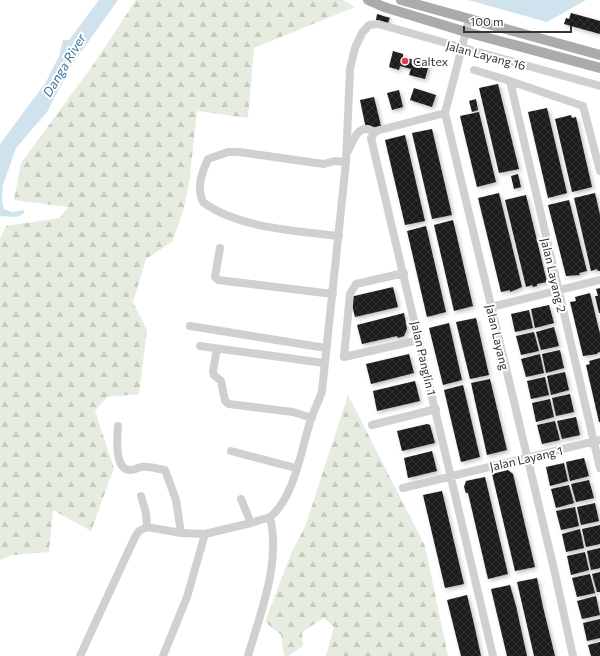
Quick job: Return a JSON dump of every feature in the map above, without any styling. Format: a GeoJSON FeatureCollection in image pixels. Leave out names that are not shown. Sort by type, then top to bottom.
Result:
{"type":"FeatureCollection","features":[{"type":"Feature","properties":{"kind":"main road"},"geometry":{"type":"LineString","coordinates":[[368,0],[384,7],[466,32],[600,68]]}},
{"type":"Feature","properties":{"kind":"main road"},"geometry":{"type":"LineString","coordinates":[[401,0],[600,55]]}},
{"type":"Feature","properties":{"kind":"street","name":"Jalan Layang"},"geometry":{"type":"LineString","coordinates":[[469,20],[445,113],[554,569],[573,656]]}},
{"type":"Feature","properties":{"kind":"street","name":"Jalan Layang 16"},"geometry":{"type":"LineString","coordinates":[[347,158],[350,69],[355,48],[362,33],[369,25],[373,23],[600,86]]}},
{"type":"Feature","properties":{"kind":"street"},"geometry":{"type":"LineString","coordinates":[[474,70],[583,106],[600,171]]}},
{"type":"Feature","properties":{"kind":"street","name":"Jalan Layang 2"},"geometry":{"type":"LineString","coordinates":[[510,81],[558,290],[597,441],[600,468]]}},
{"type":"Feature","properties":{"kind":"street"},"geometry":{"type":"LineString","coordinates":[[80,656],[139,531],[147,527],[181,533],[205,534],[270,517],[276,512],[287,496],[322,391],[347,158],[359,132],[368,129],[374,132],[445,113]]}},
{"type":"Feature","properties":{"kind":"street","name":"Jalan Panglin 1"},"geometry":{"type":"LineString","coordinates":[[374,132],[371,138],[452,476],[493,656]]}},
{"type":"Feature","properties":{"kind":"street"},"geometry":{"type":"LineString","coordinates":[[339,236],[258,225],[221,212],[203,202],[200,190],[200,180],[208,159],[228,152],[262,154],[324,164],[347,158]]}},
{"type":"Feature","properties":{"kind":"street"},"geometry":{"type":"LineString","coordinates":[[220,248],[215,272],[218,280],[333,294]]}},
{"type":"Feature","properties":{"kind":"street"},"geometry":{"type":"LineString","coordinates":[[404,273],[356,284],[353,287],[350,294],[344,357],[419,340]]}},
{"type":"Feature","properties":{"kind":"street"},"geometry":{"type":"LineString","coordinates":[[491,306],[600,280]]}},
{"type":"Feature","properties":{"kind":"street"},"geometry":{"type":"LineString","coordinates":[[190,326],[326,348]]}},
{"type":"Feature","properties":{"kind":"street"},"geometry":{"type":"LineString","coordinates":[[200,346],[324,363]]}},
{"type":"Feature","properties":{"kind":"street"},"geometry":{"type":"LineString","coordinates":[[217,349],[213,372],[221,381],[225,401],[229,404],[293,412],[312,418]]}},
{"type":"Feature","properties":{"kind":"street"},"geometry":{"type":"LineString","coordinates":[[372,425],[436,409]]}},
{"type":"Feature","properties":{"kind":"street"},"geometry":{"type":"LineString","coordinates":[[118,426],[118,453],[121,463],[127,469],[131,470],[142,467],[166,470],[176,500],[181,533]]}},
{"type":"Feature","properties":{"kind":"street","name":"Jalan Layang 1"},"geometry":{"type":"LineString","coordinates":[[403,488],[597,441]]}},
{"type":"Feature","properties":{"kind":"street"},"geometry":{"type":"LineString","coordinates":[[231,451],[296,468]]}},
{"type":"Feature","properties":{"kind":"street"},"geometry":{"type":"LineString","coordinates":[[141,496],[146,513],[147,527]]}},
{"type":"Feature","properties":{"kind":"street"},"geometry":{"type":"LineString","coordinates":[[241,499],[251,523]]}},
{"type":"Feature","properties":{"kind":"street"},"geometry":{"type":"LineString","coordinates":[[248,656],[273,566],[273,532],[270,517]]}},
{"type":"Feature","properties":{"kind":"street"},"geometry":{"type":"LineString","coordinates":[[163,656],[187,596],[205,534]]}},
{"type":"Feature","properties":{"kind":"green space"},"geometry":{"type":"Polygon","coordinates":[[[136,0],[343,0],[355,7],[254,48],[248,118],[197,111],[189,184],[183,212],[172,242],[146,259],[133,302],[147,330],[139,394],[107,397],[95,411],[114,468],[91,531],[53,510],[49,552],[12,555],[0,560],[0,239],[6,226],[60,218],[68,207],[14,200],[21,163],[93,65],[136,0]]]}},
{"type":"Feature","properties":{"kind":"green space"},"geometry":{"type":"Polygon","coordinates":[[[348,395],[425,546],[448,656],[326,656],[334,627],[324,618],[302,632],[303,646],[288,656],[284,656],[281,635],[265,622],[292,551],[305,527],[348,395]]]}},
{"type":"Feature","properties":{"kind":"water","name":"Danga River"},"geometry":{"type":"Polygon","coordinates":[[[99,0],[118,0],[71,66],[47,112],[16,148],[3,185],[2,200],[4,209],[12,212],[24,210],[24,213],[17,217],[0,216],[0,144],[46,82],[59,56],[63,40],[69,40],[99,0]]]}},
{"type":"Feature","properties":{"kind":"water"},"geometry":{"type":"Polygon","coordinates":[[[468,0],[586,0],[547,22],[468,0]]]}},
{"type":"Feature","properties":{"kind":"building"},"geometry":{"type":"Polygon","coordinates":[[[571,13],[600,21],[600,34],[564,24],[566,18],[569,19],[571,13]]]}},
{"type":"Feature","properties":{"kind":"building"},"geometry":{"type":"Polygon","coordinates":[[[377,14],[390,18],[388,23],[376,20],[377,14]]]}},
{"type":"Feature","properties":{"kind":"building"},"geometry":{"type":"Polygon","coordinates":[[[393,51],[403,54],[403,57],[414,60],[414,57],[430,61],[425,79],[409,75],[411,69],[400,66],[399,70],[389,67],[393,51]]]}},
{"type":"Feature","properties":{"kind":"building"},"geometry":{"type":"Polygon","coordinates":[[[498,84],[519,169],[499,173],[479,88],[498,84]]]}},
{"type":"Feature","properties":{"kind":"building"},"geometry":{"type":"Polygon","coordinates":[[[414,88],[436,95],[432,107],[410,100],[414,88]]]}},
{"type":"Feature","properties":{"kind":"building"},"geometry":{"type":"Polygon","coordinates":[[[399,90],[403,107],[392,110],[387,93],[399,90]]]}},
{"type":"Feature","properties":{"kind":"building"},"geometry":{"type":"Polygon","coordinates":[[[374,97],[381,126],[366,129],[360,100],[374,97]]]}},
{"type":"Feature","properties":{"kind":"building"},"geometry":{"type":"Polygon","coordinates":[[[476,99],[478,110],[472,112],[469,101],[476,99]]]}},
{"type":"Feature","properties":{"kind":"building"},"geometry":{"type":"Polygon","coordinates":[[[547,108],[567,193],[548,198],[528,112],[547,108]]]}},
{"type":"Feature","properties":{"kind":"building"},"geometry":{"type":"Polygon","coordinates":[[[479,112],[496,182],[477,187],[460,116],[479,112]]]}},
{"type":"Feature","properties":{"kind":"building"},"geometry":{"type":"Polygon","coordinates":[[[571,115],[572,118],[576,117],[592,187],[572,192],[555,119],[571,115]]]}},
{"type":"Feature","properties":{"kind":"building"},"geometry":{"type":"Polygon","coordinates":[[[432,129],[452,215],[432,219],[412,133],[432,129]]]}},
{"type":"Feature","properties":{"kind":"building"},"geometry":{"type":"Polygon","coordinates":[[[405,135],[425,221],[405,225],[385,140],[405,135]]]}},
{"type":"Feature","properties":{"kind":"building"},"geometry":{"type":"Polygon","coordinates":[[[518,174],[521,187],[514,189],[511,176],[518,174]]]}},
{"type":"Feature","properties":{"kind":"building"},"geometry":{"type":"Polygon","coordinates":[[[499,193],[522,287],[510,292],[510,290],[501,292],[478,198],[499,193]]]}},
{"type":"Feature","properties":{"kind":"building"},"geometry":{"type":"Polygon","coordinates":[[[595,193],[600,215],[600,271],[597,269],[591,271],[574,198],[595,193]]]}},
{"type":"Feature","properties":{"kind":"building"},"geometry":{"type":"Polygon","coordinates":[[[526,195],[547,282],[537,284],[537,286],[533,287],[532,285],[526,287],[505,200],[526,195]]]}},
{"type":"Feature","properties":{"kind":"building"},"geometry":{"type":"Polygon","coordinates":[[[569,200],[587,271],[579,273],[580,275],[566,276],[548,205],[569,200]]]}},
{"type":"Feature","properties":{"kind":"building"},"geometry":{"type":"Polygon","coordinates":[[[453,220],[473,306],[454,311],[434,225],[453,220]]]}},
{"type":"Feature","properties":{"kind":"building"},"geometry":{"type":"Polygon","coordinates":[[[426,226],[446,312],[427,317],[407,231],[426,226]]]}},
{"type":"Feature","properties":{"kind":"building"},"geometry":{"type":"Polygon","coordinates":[[[393,287],[398,307],[355,317],[350,297],[393,287]]]}},
{"type":"Feature","properties":{"kind":"building"},"geometry":{"type":"Polygon","coordinates":[[[600,288],[599,313],[595,296],[598,296],[596,289],[600,288]]]}},
{"type":"Feature","properties":{"kind":"building"},"geometry":{"type":"Polygon","coordinates":[[[590,293],[600,334],[600,352],[597,354],[583,356],[570,302],[576,301],[575,297],[590,293]]]}},
{"type":"Feature","properties":{"kind":"building"},"geometry":{"type":"Polygon","coordinates":[[[549,305],[554,323],[535,328],[531,309],[549,305]]]}},
{"type":"Feature","properties":{"kind":"building"},"geometry":{"type":"Polygon","coordinates":[[[529,310],[533,328],[515,332],[511,314],[529,310]]]}},
{"type":"Feature","properties":{"kind":"building"},"geometry":{"type":"Polygon","coordinates":[[[404,313],[407,329],[404,336],[398,338],[397,336],[362,344],[357,325],[404,313]]]}},
{"type":"Feature","properties":{"kind":"building"},"geometry":{"type":"Polygon","coordinates":[[[476,318],[489,375],[470,379],[456,322],[476,318]]]}},
{"type":"Feature","properties":{"kind":"building"},"geometry":{"type":"Polygon","coordinates":[[[449,323],[462,380],[443,385],[429,328],[449,323]]]}},
{"type":"Feature","properties":{"kind":"building"},"geometry":{"type":"Polygon","coordinates":[[[554,327],[559,346],[541,350],[536,332],[554,327]]]}},
{"type":"Feature","properties":{"kind":"building"},"geometry":{"type":"Polygon","coordinates":[[[534,332],[539,351],[521,355],[516,336],[534,332]]]}},
{"type":"Feature","properties":{"kind":"building"},"geometry":{"type":"Polygon","coordinates":[[[560,350],[564,368],[546,373],[542,354],[560,350]]]}},
{"type":"Feature","properties":{"kind":"building"},"geometry":{"type":"Polygon","coordinates":[[[409,354],[414,373],[371,384],[366,364],[409,354]]]}},
{"type":"Feature","properties":{"kind":"building"},"geometry":{"type":"Polygon","coordinates":[[[540,354],[544,373],[526,377],[521,359],[540,354]]]}},
{"type":"Feature","properties":{"kind":"building"},"geometry":{"type":"Polygon","coordinates":[[[600,358],[599,422],[586,365],[590,364],[589,361],[600,358]]]}},
{"type":"Feature","properties":{"kind":"building"},"geometry":{"type":"Polygon","coordinates":[[[565,372],[569,390],[551,395],[547,376],[565,372]]]}},
{"type":"Feature","properties":{"kind":"building"},"geometry":{"type":"Polygon","coordinates":[[[545,377],[549,395],[531,399],[527,381],[545,377]]]}},
{"type":"Feature","properties":{"kind":"building"},"geometry":{"type":"Polygon","coordinates":[[[490,379],[507,450],[487,455],[471,383],[490,379]]]}},
{"type":"Feature","properties":{"kind":"building"},"geometry":{"type":"Polygon","coordinates":[[[415,381],[420,401],[377,411],[373,391],[415,381]]]}},
{"type":"Feature","properties":{"kind":"building"},"geometry":{"type":"Polygon","coordinates":[[[463,385],[480,457],[461,462],[444,390],[463,385]]]}},
{"type":"Feature","properties":{"kind":"building"},"geometry":{"type":"Polygon","coordinates":[[[570,394],[574,412],[556,416],[552,398],[570,394]]]}},
{"type":"Feature","properties":{"kind":"building"},"geometry":{"type":"Polygon","coordinates":[[[550,399],[554,417],[536,422],[532,403],[550,399]]]}},
{"type":"Feature","properties":{"kind":"building"},"geometry":{"type":"Polygon","coordinates":[[[576,417],[580,435],[562,439],[557,421],[576,417]]]}},
{"type":"Feature","properties":{"kind":"building"},"geometry":{"type":"Polygon","coordinates":[[[555,421],[560,440],[542,444],[537,425],[555,421]]]}},
{"type":"Feature","properties":{"kind":"building"},"geometry":{"type":"Polygon","coordinates":[[[427,424],[430,425],[435,443],[402,451],[397,431],[427,424]]]}},
{"type":"Feature","properties":{"kind":"building"},"geometry":{"type":"Polygon","coordinates":[[[432,451],[437,471],[408,478],[404,458],[432,451]]]}},
{"type":"Feature","properties":{"kind":"building"},"geometry":{"type":"Polygon","coordinates":[[[584,458],[589,476],[570,481],[566,462],[584,458]]]}},
{"type":"Feature","properties":{"kind":"building"},"geometry":{"type":"Polygon","coordinates":[[[564,463],[568,481],[550,486],[546,467],[564,463]]]}},
{"type":"Feature","properties":{"kind":"building"},"geometry":{"type":"Polygon","coordinates":[[[508,470],[513,474],[535,567],[515,571],[492,474],[508,470]]]}},
{"type":"Feature","properties":{"kind":"building"},"geometry":{"type":"Polygon","coordinates":[[[485,477],[508,574],[488,579],[468,493],[466,493],[464,487],[466,481],[485,477]]]}},
{"type":"Feature","properties":{"kind":"building"},"geometry":{"type":"Polygon","coordinates":[[[589,480],[594,498],[576,502],[571,484],[589,480]]]}},
{"type":"Feature","properties":{"kind":"building"},"geometry":{"type":"Polygon","coordinates":[[[569,485],[574,503],[556,508],[551,489],[569,485]]]}},
{"type":"Feature","properties":{"kind":"building"},"geometry":{"type":"Polygon","coordinates":[[[442,491],[464,584],[445,588],[423,495],[442,491]]]}},
{"type":"Feature","properties":{"kind":"building"},"geometry":{"type":"Polygon","coordinates":[[[595,503],[599,521],[581,525],[577,507],[595,503]]]}},
{"type":"Feature","properties":{"kind":"building"},"geometry":{"type":"Polygon","coordinates":[[[575,507],[579,526],[561,530],[556,511],[575,507]]]}},
{"type":"Feature","properties":{"kind":"building"},"geometry":{"type":"Polygon","coordinates":[[[600,525],[600,544],[586,547],[582,529],[600,525]]]}},
{"type":"Feature","properties":{"kind":"building"},"geometry":{"type":"Polygon","coordinates":[[[580,529],[584,548],[566,552],[562,534],[580,529]]]}},
{"type":"Feature","properties":{"kind":"building"},"geometry":{"type":"Polygon","coordinates":[[[600,548],[600,568],[591,570],[587,551],[600,548]]]}},
{"type":"Feature","properties":{"kind":"building"},"geometry":{"type":"Polygon","coordinates":[[[585,552],[589,570],[571,575],[567,556],[585,552]]]}},
{"type":"Feature","properties":{"kind":"building"},"geometry":{"type":"Polygon","coordinates":[[[600,572],[600,592],[597,592],[592,574],[600,572]]]}},
{"type":"Feature","properties":{"kind":"building"},"geometry":{"type":"Polygon","coordinates":[[[590,574],[595,593],[577,597],[572,578],[590,574]]]}},
{"type":"Feature","properties":{"kind":"building"},"geometry":{"type":"Polygon","coordinates":[[[537,578],[555,656],[534,656],[517,582],[537,578]]]}},
{"type":"Feature","properties":{"kind":"building"},"geometry":{"type":"Polygon","coordinates":[[[510,585],[527,656],[507,656],[491,589],[510,585]]]}},
{"type":"Feature","properties":{"kind":"building"},"geometry":{"type":"Polygon","coordinates":[[[467,595],[481,656],[461,656],[447,600],[467,595]]]}},
{"type":"Feature","properties":{"kind":"building"},"geometry":{"type":"Polygon","coordinates":[[[596,596],[600,615],[582,619],[577,601],[596,596]]]}},
{"type":"Feature","properties":{"kind":"building"},"geometry":{"type":"Polygon","coordinates":[[[600,619],[600,638],[587,641],[583,623],[600,619]]]}},
{"type":"Feature","properties":{"kind":"building"},"geometry":{"type":"Polygon","coordinates":[[[600,642],[600,656],[591,656],[588,645],[600,642]]]}},
{"type":"Feature","properties":{"kind":"place","name":"Caltex"},"geometry":{"type":"Point","coordinates":[405,61]}}]}
